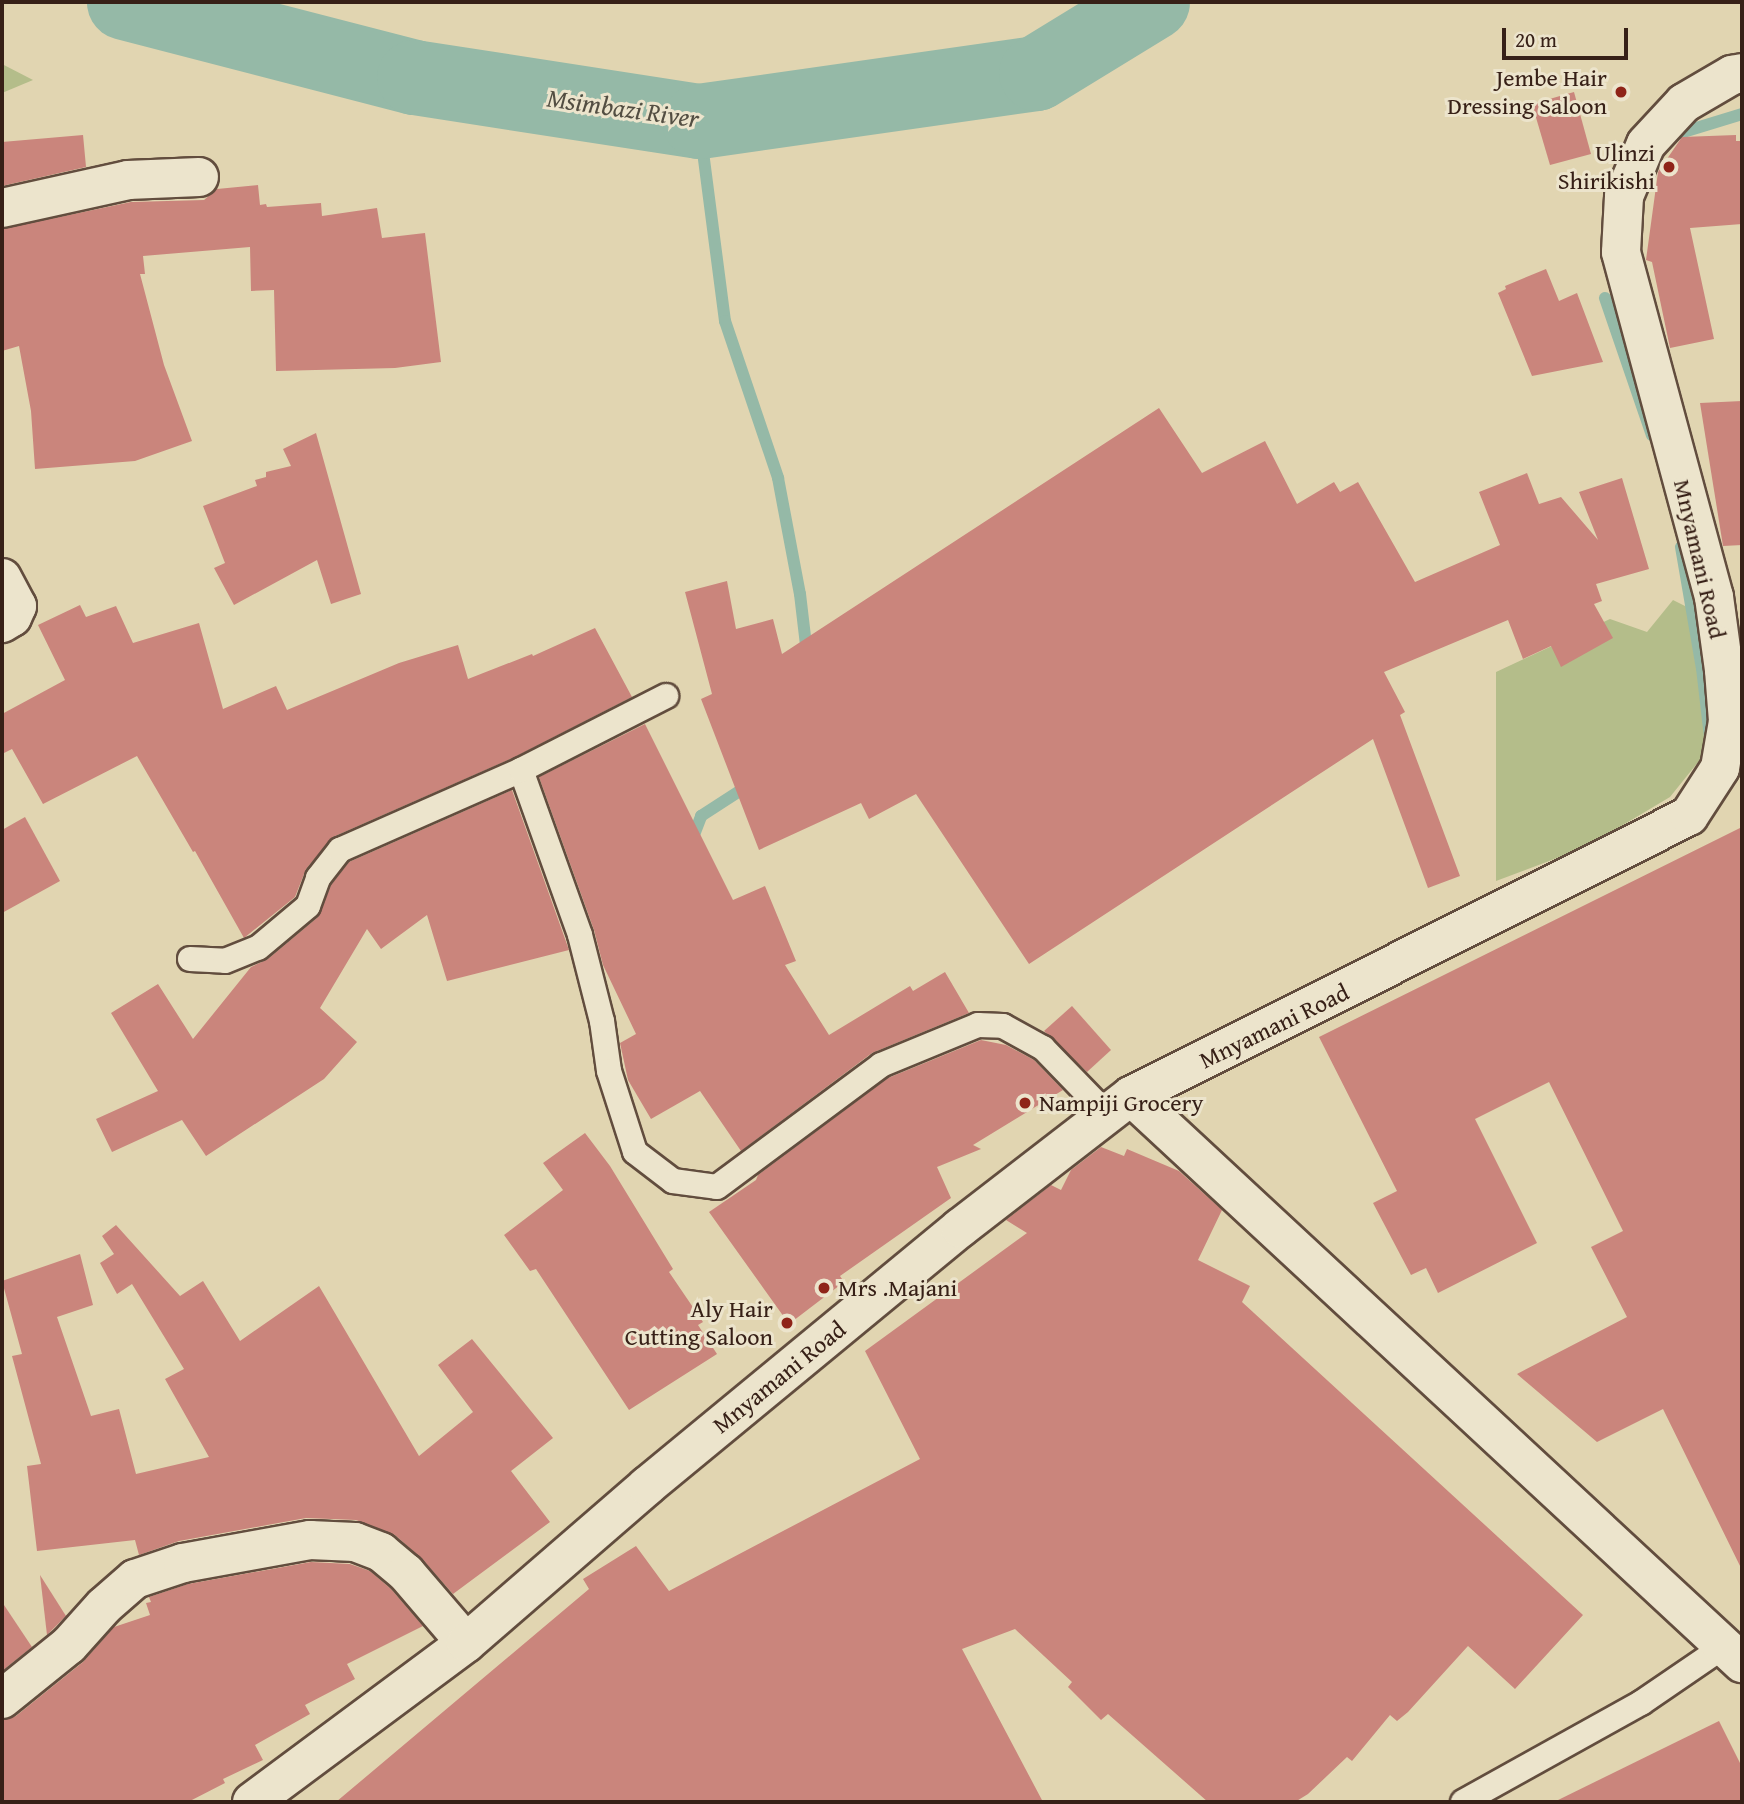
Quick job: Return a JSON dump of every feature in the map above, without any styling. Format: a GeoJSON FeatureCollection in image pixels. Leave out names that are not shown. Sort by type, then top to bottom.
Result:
{"type":"FeatureCollection","features":[{"type":"Feature","properties":{"kind":"street","name":"Mnyamani Road"},"geometry":{"type":"LineString","coordinates":[[252,1802],[466,1643],[658,1477],[960,1228],[1120,1105],[1689,816],[1720,768],[1727,721],[1714,597],[1621,252],[1624,196],[1646,144],[1684,103],[1732,75],[1742,73]]}},
{"type":"Feature","properties":{"kind":"street"},"geometry":{"type":"LineString","coordinates":[[2,208],[128,180],[200,177]]}},
{"type":"Feature","properties":{"kind":"street"},"geometry":{"type":"LineString","coordinates":[[2,578],[17,606],[12,617],[2,622]]}},
{"type":"Feature","properties":{"kind":"street"},"geometry":{"type":"LineString","coordinates":[[1120,1105],[1737,1658]]}},
{"type":"Feature","properties":{"kind":"street"},"geometry":{"type":"LineString","coordinates":[[2,1699],[69,1645],[104,1606],[135,1579],[183,1563],[310,1540],[355,1542],[381,1552],[406,1573],[466,1643]]}},
{"type":"Feature","properties":{"kind":"lane"},"geometry":{"type":"LineString","coordinates":[[190,959],[225,961],[258,948],[308,906],[318,878],[341,850],[521,770],[666,696]]}},
{"type":"Feature","properties":{"kind":"lane"},"geometry":{"type":"LineString","coordinates":[[521,770],[580,935],[602,1021],[609,1071],[635,1152],[673,1181],[717,1186],[881,1065],[978,1025],[1003,1026],[1043,1048],[1120,1105]]}},
{"type":"Feature","properties":{"kind":"lane"},"geometry":{"type":"LineString","coordinates":[[1463,1802],[1641,1703],[1737,1658]]}},
{"type":"Feature","properties":{"kind":"green space"},"geometry":{"type":"Polygon","coordinates":[[[2,64],[33,80],[2,93],[2,64]]]}},
{"type":"Feature","properties":{"kind":"green space"},"geometry":{"type":"Polygon","coordinates":[[[1673,600],[1699,613],[1718,719],[1707,751],[1670,797],[1586,847],[1496,881],[1496,672],[1610,619],[1647,632],[1673,600]]]}},
{"type":"Feature","properties":{"kind":"building"},"geometry":{"type":"Polygon","coordinates":[[[1574,92],[1591,154],[1550,165],[1532,104],[1574,92]]]}},
{"type":"Feature","properties":{"kind":"building"},"geometry":{"type":"Polygon","coordinates":[[[83,135],[86,167],[2,186],[2,142],[83,135]]]}},
{"type":"Feature","properties":{"kind":"building"},"geometry":{"type":"Polygon","coordinates":[[[1736,135],[1736,141],[1742,141],[1742,224],[1690,228],[1714,339],[1670,348],[1652,262],[1646,260],[1658,172],[1682,137],[1736,135]]]}},
{"type":"Feature","properties":{"kind":"building"},"geometry":{"type":"Polygon","coordinates":[[[258,185],[260,205],[266,204],[267,207],[321,203],[322,216],[377,208],[382,238],[425,233],[441,362],[395,368],[276,371],[274,290],[251,291],[250,247],[143,256],[145,274],[140,274],[164,365],[192,441],[135,461],[35,469],[31,411],[19,346],[2,351],[2,229],[131,202],[204,200],[217,189],[258,185]]]}},
{"type":"Feature","properties":{"kind":"building"},"geometry":{"type":"Polygon","coordinates":[[[1546,269],[1559,301],[1577,293],[1603,362],[1532,376],[1498,293],[1506,289],[1505,286],[1546,269]]]}},
{"type":"Feature","properties":{"kind":"building"},"geometry":{"type":"Polygon","coordinates":[[[1742,401],[1742,545],[1723,546],[1700,403],[1742,401]]]}},
{"type":"Feature","properties":{"kind":"building"},"geometry":{"type":"Polygon","coordinates":[[[1159,408],[1202,473],[1265,441],[1297,504],[1334,482],[1340,492],[1358,482],[1415,582],[1500,545],[1479,492],[1527,473],[1539,504],[1561,497],[1598,540],[1579,492],[1622,478],[1649,569],[1596,584],[1602,601],[1594,604],[1613,638],[1561,667],[1551,646],[1523,659],[1508,620],[1384,672],[1405,712],[1400,715],[1460,876],[1428,888],[1373,739],[1029,964],[916,794],[869,819],[861,803],[759,850],[701,699],[712,694],[685,592],[727,581],[736,629],[773,619],[782,654],[1159,408]]]}},
{"type":"Feature","properties":{"kind":"building"},"geometry":{"type":"Polygon","coordinates":[[[316,433],[361,594],[331,604],[317,560],[234,605],[214,568],[225,563],[203,506],[257,486],[255,480],[266,477],[266,472],[291,466],[283,449],[316,433]]]}},
{"type":"Feature","properties":{"kind":"building"},"geometry":{"type":"Polygon","coordinates":[[[80,605],[86,617],[116,606],[133,643],[199,623],[223,709],[276,686],[287,710],[399,663],[458,645],[468,679],[532,654],[533,656],[595,628],[632,697],[515,757],[333,837],[306,869],[295,897],[244,938],[137,756],[43,804],[12,749],[2,754],[2,714],[65,680],[38,625],[80,605]]]}},
{"type":"Feature","properties":{"kind":"building"},"geometry":{"type":"Polygon","coordinates":[[[645,724],[733,900],[765,886],[796,961],[785,965],[829,1035],[910,986],[913,991],[945,972],[969,1013],[872,1053],[741,1151],[700,1091],[651,1119],[628,1080],[620,1043],[636,1034],[603,965],[594,930],[539,777],[645,724]]]}},
{"type":"Feature","properties":{"kind":"building"},"geometry":{"type":"Polygon","coordinates":[[[512,790],[569,950],[447,981],[427,915],[381,949],[367,929],[320,1008],[357,1042],[324,1079],[206,1156],[182,1120],[112,1152],[96,1119],[158,1091],[111,1013],[158,984],[193,1039],[251,967],[268,959],[318,917],[331,885],[349,862],[512,790]]]}},
{"type":"Feature","properties":{"kind":"building"},"geometry":{"type":"Polygon","coordinates":[[[25,817],[60,881],[2,913],[2,830],[25,817]]]}},
{"type":"Feature","properties":{"kind":"building"},"geometry":{"type":"Polygon","coordinates":[[[1742,827],[1742,1570],[1663,1409],[1597,1442],[1517,1374],[1627,1317],[1591,1247],[1623,1231],[1549,1082],[1475,1119],[1537,1243],[1438,1293],[1426,1268],[1411,1275],[1373,1203],[1397,1191],[1319,1037],[1742,827]]]}},
{"type":"Feature","properties":{"kind":"building"},"geometry":{"type":"Polygon","coordinates":[[[1072,1006],[1111,1050],[1087,1072],[1044,1031],[1072,1006]]]}},
{"type":"Feature","properties":{"kind":"building"},"geometry":{"type":"Polygon","coordinates":[[[981,1040],[1006,1045],[1034,1060],[1063,1090],[973,1145],[981,1149],[937,1167],[951,1198],[840,1276],[844,1282],[789,1324],[709,1212],[756,1180],[758,1175],[888,1078],[981,1040]]]}},
{"type":"Feature","properties":{"kind":"building"},"geometry":{"type":"Polygon","coordinates":[[[585,1133],[610,1166],[673,1269],[669,1272],[703,1322],[698,1325],[717,1354],[629,1410],[536,1269],[530,1271],[504,1235],[563,1190],[543,1163],[585,1133]]]}},
{"type":"Feature","properties":{"kind":"building"},"geometry":{"type":"Polygon","coordinates":[[[1101,1147],[1124,1156],[1127,1149],[1179,1171],[1222,1210],[1198,1260],[1250,1286],[1242,1302],[1583,1615],[1515,1689],[1468,1646],[1408,1712],[1397,1721],[1390,1715],[1352,1761],[1347,1757],[1308,1794],[1295,1802],[1208,1802],[1108,1714],[1101,1720],[1068,1687],[1072,1682],[1015,1629],[962,1649],[1043,1802],[336,1802],[589,1589],[583,1579],[636,1546],[669,1591],[920,1459],[865,1351],[1027,1233],[1006,1220],[1051,1185],[1061,1190],[1071,1170],[1101,1147]]]}},
{"type":"Feature","properties":{"kind":"building"},"geometry":{"type":"Polygon","coordinates":[[[116,1225],[180,1296],[203,1281],[240,1341],[319,1286],[419,1456],[473,1412],[438,1365],[472,1339],[553,1438],[511,1471],[550,1522],[453,1594],[422,1559],[395,1535],[356,1520],[306,1518],[179,1541],[139,1555],[135,1540],[37,1551],[27,1466],[41,1464],[12,1356],[22,1354],[2,1281],[80,1254],[93,1305],[57,1317],[91,1416],[119,1409],[136,1474],[209,1457],[165,1379],[184,1369],[132,1284],[117,1294],[100,1263],[114,1254],[102,1236],[116,1225]]]}},
{"type":"Feature","properties":{"kind":"building"},"geometry":{"type":"Polygon","coordinates":[[[311,1562],[350,1564],[370,1571],[391,1589],[423,1626],[347,1664],[355,1679],[305,1705],[310,1714],[255,1745],[263,1760],[223,1779],[225,1783],[188,1802],[2,1802],[2,1720],[16,1716],[83,1662],[114,1627],[150,1615],[146,1603],[151,1602],[149,1597],[188,1584],[311,1562]]]}},
{"type":"Feature","properties":{"kind":"building"},"geometry":{"type":"Polygon","coordinates":[[[40,1575],[66,1616],[47,1635],[40,1575]]]}},
{"type":"Feature","properties":{"kind":"building"},"geometry":{"type":"Polygon","coordinates":[[[2,1602],[32,1647],[2,1671],[2,1602]]]}},
{"type":"Feature","properties":{"kind":"building"},"geometry":{"type":"Polygon","coordinates":[[[1719,1721],[1742,1767],[1742,1802],[1554,1802],[1719,1721]]]}},
{"type":"Feature","properties":{"kind":"waterway","name":"Msimbazi River"},"geometry":{"type":"LineString","coordinates":[[124,2],[414,77],[699,121],[1036,73],[1152,2]]}},
{"type":"Feature","properties":{"kind":"waterway"},"geometry":{"type":"LineString","coordinates":[[1680,133],[1742,114]]}},
{"type":"Feature","properties":{"kind":"waterway"},"geometry":{"type":"LineString","coordinates":[[699,121],[725,321],[778,478],[800,594],[807,654]]}},
{"type":"Feature","properties":{"kind":"waterway"},"geometry":{"type":"LineString","coordinates":[[1605,298],[1652,435]]}},
{"type":"Feature","properties":{"kind":"waterway"},"geometry":{"type":"LineString","coordinates":[[1681,547],[1702,668],[1710,737]]}},
{"type":"Feature","properties":{"kind":"waterway"},"geometry":{"type":"LineString","coordinates":[[692,840],[701,816],[749,785]]}},
{"type":"Feature","properties":{"kind":"place","name":"Jembe Hair Dressing Saloon"},"geometry":{"type":"Point","coordinates":[1621,92]}},
{"type":"Feature","properties":{"kind":"place","name":"Ulinzi Shirikishi"},"geometry":{"type":"Point","coordinates":[1669,167]}},
{"type":"Feature","properties":{"kind":"place","name":"Nampiji Grocery"},"geometry":{"type":"Point","coordinates":[1025,1103]}},
{"type":"Feature","properties":{"kind":"place","name":"Mrs .Majani"},"geometry":{"type":"Point","coordinates":[824,1288]}},
{"type":"Feature","properties":{"kind":"place","name":"Aly Hair Cutting Saloon"},"geometry":{"type":"Point","coordinates":[787,1323]}}]}
